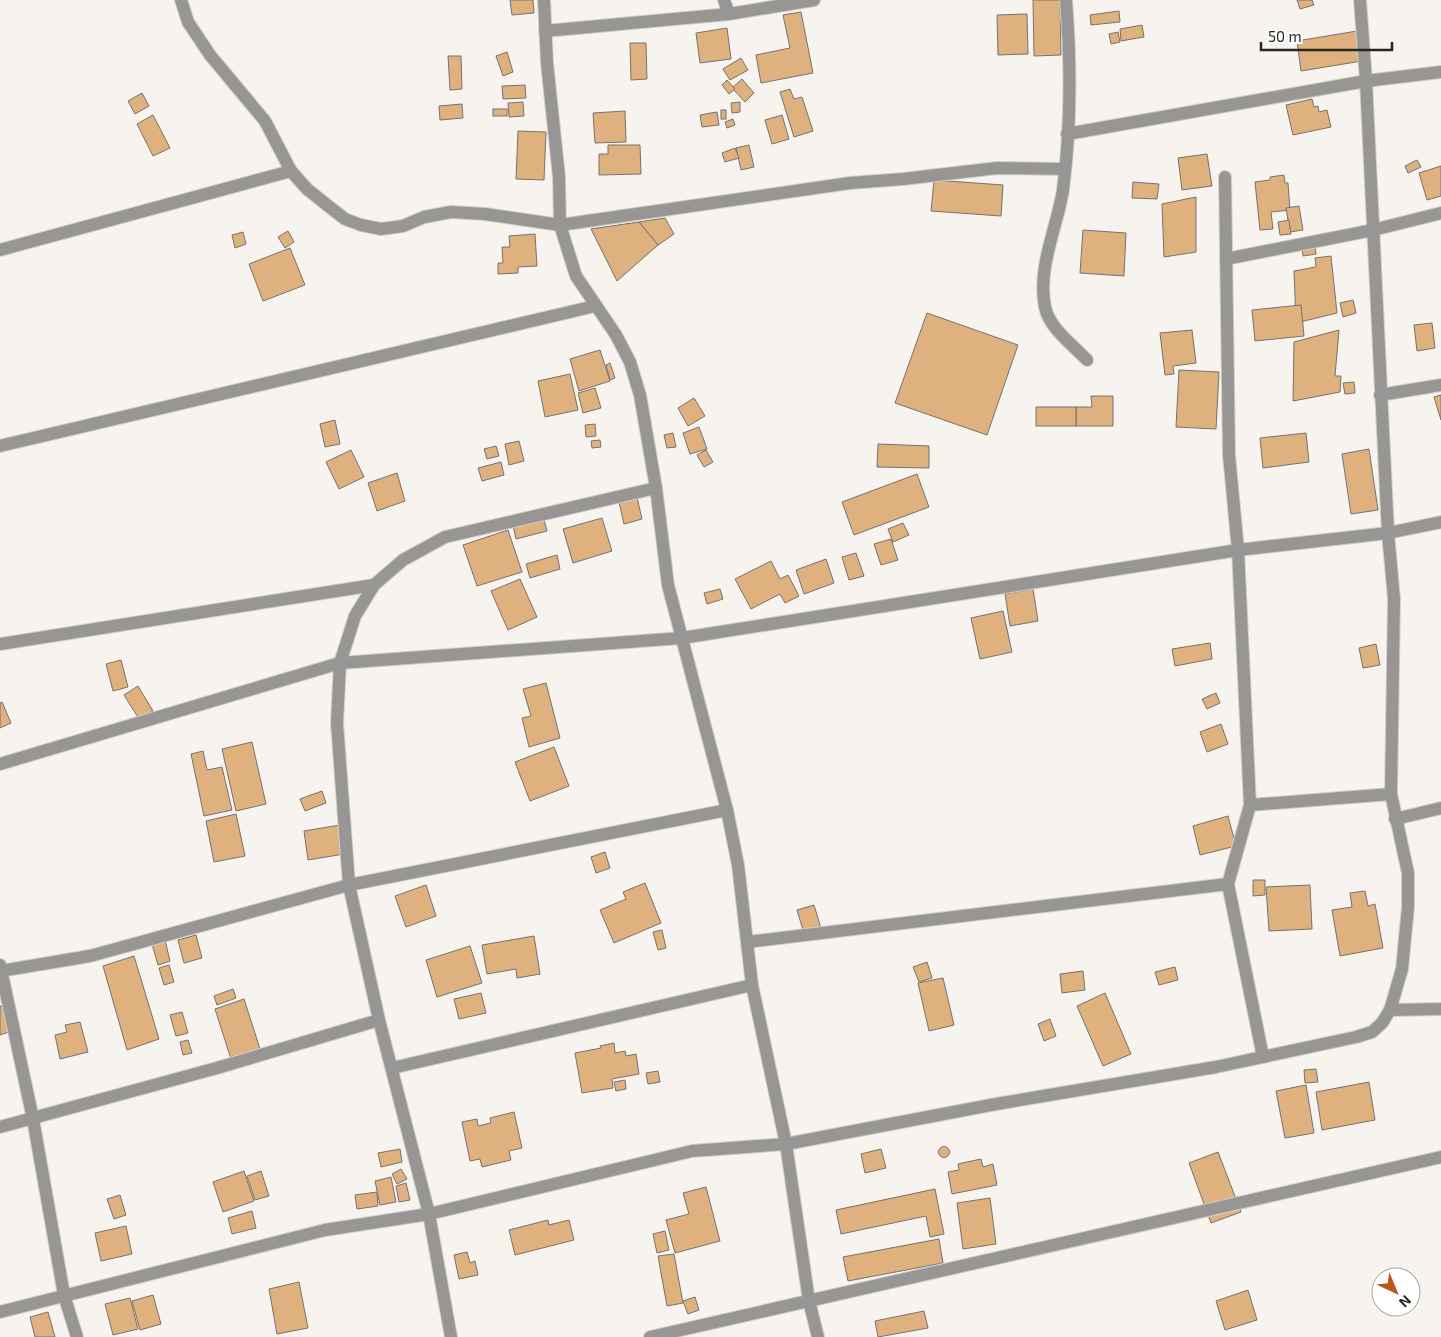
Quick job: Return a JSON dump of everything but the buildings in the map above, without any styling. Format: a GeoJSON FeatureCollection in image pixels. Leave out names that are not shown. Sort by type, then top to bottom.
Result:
{"type":"FeatureCollection","features":[{"type":"Feature","properties":{"kind":"street"},"geometry":{"type":"LineString","coordinates":[[181,0],[188,22],[210,55],[265,121],[291,171],[307,189],[345,219],[361,226],[381,229],[396,227],[424,217],[451,212],[485,214],[560,225],[850,183],[997,168],[1064,169]]}},
{"type":"Feature","properties":{"kind":"street"},"geometry":{"type":"LineString","coordinates":[[544,0],[545,31],[559,177],[560,225],[576,276],[616,335],[630,362],[640,395],[656,488],[668,585],[727,810],[738,865],[752,985],[786,1144],[809,1301],[818,1337]]}},
{"type":"Feature","properties":{"kind":"street"},"geometry":{"type":"LineString","coordinates":[[724,0],[729,14]]}},
{"type":"Feature","properties":{"kind":"street"},"geometry":{"type":"LineString","coordinates":[[545,31],[729,14],[814,0]]}},
{"type":"Feature","properties":{"kind":"street"},"geometry":{"type":"LineString","coordinates":[[1066,0],[1070,52],[1067,134],[1063,191],[1046,268],[1045,308],[1055,327],[1087,360]]}},
{"type":"Feature","properties":{"kind":"street"},"geometry":{"type":"LineString","coordinates":[[0,1312],[326,1230],[429,1214],[692,1151],[786,1144],[941,1114],[1216,1068],[1372,1032],[1382,1023],[1390,1010],[1402,969],[1408,907],[1408,873],[1391,794],[1394,600],[1380,396],[1366,81],[1360,0]]}},
{"type":"Feature","properties":{"kind":"street"},"geometry":{"type":"LineString","coordinates":[[1067,134],[1366,81],[1441,72]]}},
{"type":"Feature","properties":{"kind":"street"},"geometry":{"type":"LineString","coordinates":[[0,250],[291,171]]}},
{"type":"Feature","properties":{"kind":"street"},"geometry":{"type":"LineString","coordinates":[[1225,176],[1229,455],[1238,550],[1250,805],[1228,884],[1263,1057]]}},
{"type":"Feature","properties":{"kind":"street"},"geometry":{"type":"LineString","coordinates":[[1226,259],[1373,230],[1441,214]]}},
{"type":"Feature","properties":{"kind":"street"},"geometry":{"type":"LineString","coordinates":[[0,446],[595,306]]}},
{"type":"Feature","properties":{"kind":"street"},"geometry":{"type":"LineString","coordinates":[[1380,396],[1441,385]]}},
{"type":"Feature","properties":{"kind":"street"},"geometry":{"type":"LineString","coordinates":[[451,1337],[429,1214],[379,1020],[349,885],[337,723],[340,663],[355,616],[374,585],[403,560],[445,537],[656,488]]}},
{"type":"Feature","properties":{"kind":"street"},"geometry":{"type":"LineString","coordinates":[[0,764],[340,663],[682,638],[1238,550],[1388,533],[1441,522]]}},
{"type":"Feature","properties":{"kind":"street"},"geometry":{"type":"LineString","coordinates":[[0,644],[374,585]]}},
{"type":"Feature","properties":{"kind":"street"},"geometry":{"type":"LineString","coordinates":[[1250,805],[1391,794]]}},
{"type":"Feature","properties":{"kind":"street"},"geometry":{"type":"LineString","coordinates":[[1395,819],[1441,808]]}},
{"type":"Feature","properties":{"kind":"street"},"geometry":{"type":"LineString","coordinates":[[77,1337],[64,1295],[33,1119],[0,969],[90,956],[349,885],[727,810]]}},
{"type":"Feature","properties":{"kind":"street"},"geometry":{"type":"LineString","coordinates":[[747,942],[1228,884]]}},
{"type":"Feature","properties":{"kind":"street"},"geometry":{"type":"LineString","coordinates":[[392,1068],[752,985]]}},
{"type":"Feature","properties":{"kind":"street"},"geometry":{"type":"LineString","coordinates":[[1390,1010],[1441,1009]]}},
{"type":"Feature","properties":{"kind":"street"},"geometry":{"type":"LineString","coordinates":[[0,1127],[379,1020]]}},
{"type":"Feature","properties":{"kind":"street"},"geometry":{"type":"LineString","coordinates":[[650,1337],[1441,1157]]}}]}
